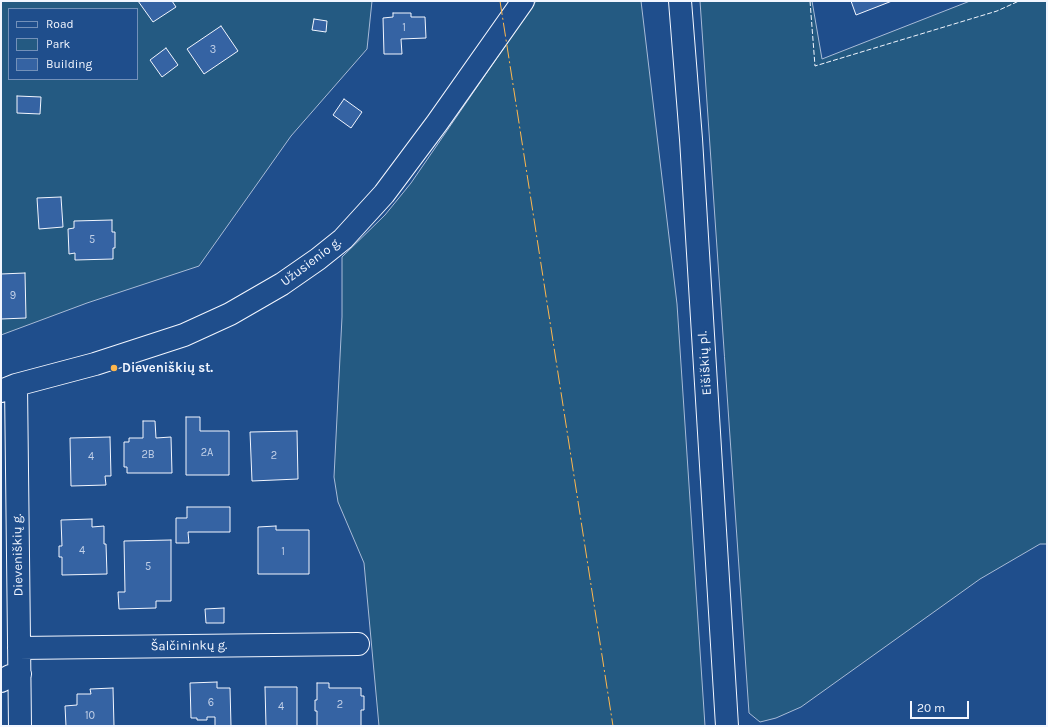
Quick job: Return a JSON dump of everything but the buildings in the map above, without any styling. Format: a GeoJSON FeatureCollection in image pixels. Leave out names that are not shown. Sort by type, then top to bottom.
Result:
{"type":"FeatureCollection","features":[{"type":"Feature","properties":{"kind":"street","name":"Užusienio g."},"geometry":{"type":"LineString","coordinates":[[9,388],[95,364],[184,335],[230,314],[282,284],[318,259],[343,239],[384,194],[437,123],[523,1]]}},
{"type":"Feature","properties":{"kind":"street","name":"Eišiškių pl."},"geometry":{"type":"LineString","coordinates":[[680,1],[691,139],[727,726]]}},
{"type":"Feature","properties":{"kind":"street","name":"Dieveniškių g."},"geometry":{"type":"LineString","coordinates":[[9,388],[19,648],[10,678],[20,726]]}},
{"type":"Feature","properties":{"kind":"street","name":"Šalčininkų g."},"geometry":{"type":"LineString","coordinates":[[19,648],[358,644]]}},
{"type":"Feature","properties":{"kind":"green space"},"geometry":{"type":"Polygon","coordinates":[[[1,1],[372,1],[367,49],[291,136],[199,266],[87,303],[1,335],[1,1]]]}},
{"type":"Feature","properties":{"kind":"green space"},"geometry":{"type":"Polygon","coordinates":[[[536,1],[641,1],[677,304],[705,726],[379,726],[364,563],[338,502],[334,477],[342,317],[342,257],[385,215],[411,183],[536,1]]]}},
{"type":"Feature","properties":{"kind":"green space"},"geometry":{"type":"Polygon","coordinates":[[[700,1],[812,1],[822,59],[970,1],[1047,1],[1047,544],[1040,544],[980,579],[801,707],[776,718],[760,722],[749,713],[700,1]]]}},
{"type":"Feature","properties":{"kind":"fence"},"geometry":{"type":"LineString","coordinates":[[810,1],[815,66],[997,11],[1019,1]]}},
{"type":"Feature","properties":{"kind":"power"},"geometry":{"type":"LineString","coordinates":[[500,1],[613,726]]}},
{"type":"Feature","properties":{"kind":"place","name":"Dieveniškių st."},"geometry":{"type":"Point","coordinates":[114,368]}}]}
